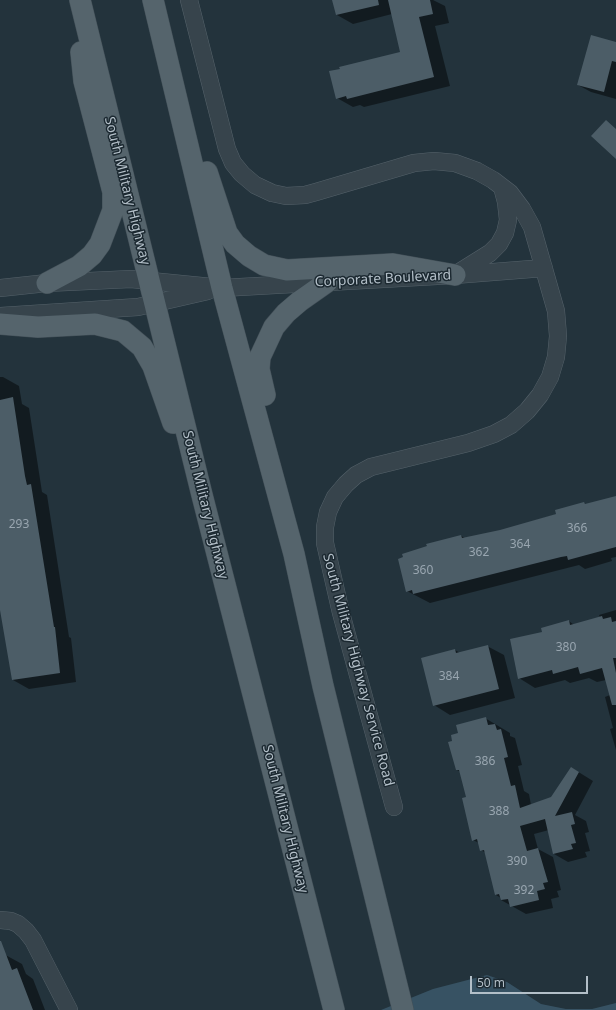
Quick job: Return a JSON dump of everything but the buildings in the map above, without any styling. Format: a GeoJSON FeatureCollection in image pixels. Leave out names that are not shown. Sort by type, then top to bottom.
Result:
{"type":"FeatureCollection","features":[{"type":"Feature","properties":{"kind":"main road"},"geometry":{"type":"LineString","coordinates":[[47,283],[79,266],[92,255],[100,244],[113,210],[112,192],[84,81],[75,0]]}},
{"type":"Feature","properties":{"kind":"main road","name":"South Military Highway"},"geometry":{"type":"LineString","coordinates":[[80,0],[202,495],[334,1010]]}},
{"type":"Feature","properties":{"kind":"main road"},"geometry":{"type":"LineString","coordinates":[[153,0],[222,288],[294,554],[323,686],[403,1010]]}},
{"type":"Feature","properties":{"kind":"main road"},"geometry":{"type":"LineString","coordinates":[[175,90],[213,188],[227,233],[235,244],[248,256],[264,265],[287,270],[393,264],[455,275]]}},
{"type":"Feature","properties":{"kind":"main road"},"geometry":{"type":"LineString","coordinates":[[294,554],[283,463],[259,369],[260,357],[274,327],[300,301],[327,282]]}},
{"type":"Feature","properties":{"kind":"main road"},"geometry":{"type":"LineString","coordinates":[[0,324],[38,326],[95,324],[123,331],[142,347],[153,366],[164,400],[202,495]]}},
{"type":"Feature","properties":{"kind":"street","name":"South Military Highway Service Road"},"geometry":{"type":"LineString","coordinates":[[189,0],[227,149],[233,163],[242,174],[255,185],[272,193],[286,196],[305,195],[414,163],[434,161],[454,163],[477,171],[493,180],[510,193],[522,209],[532,228],[556,310],[558,336],[556,357],[550,377],[540,395],[527,412],[511,425],[494,434],[468,443],[371,467],[356,475],[346,484],[335,497],[328,512],[325,527],[325,544],[341,613],[394,807]]}},
{"type":"Feature","properties":{"kind":"street"},"geometry":{"type":"LineString","coordinates":[[455,275],[490,253],[505,233],[508,220],[506,202],[502,187]]}},
{"type":"Feature","properties":{"kind":"street","name":"Corporate Boulevard"},"geometry":{"type":"LineString","coordinates":[[0,288],[47,283],[131,279],[222,288],[455,275],[544,268]]}},
{"type":"Feature","properties":{"kind":"street","name":"Corporate Boulevard"},"geometry":{"type":"LineString","coordinates":[[0,316],[138,307],[222,288]]}},
{"type":"Feature","properties":{"kind":"street"},"geometry":{"type":"LineString","coordinates":[[0,920],[11,921],[26,930],[69,1010]]}},
{"type":"Feature","properties":{"kind":"water"},"geometry":{"type":"Polygon","coordinates":[[[487,975],[507,982],[541,1004],[566,1009],[592,1009],[616,1003],[616,1010],[381,1010],[433,989],[487,975]]]}}]}
